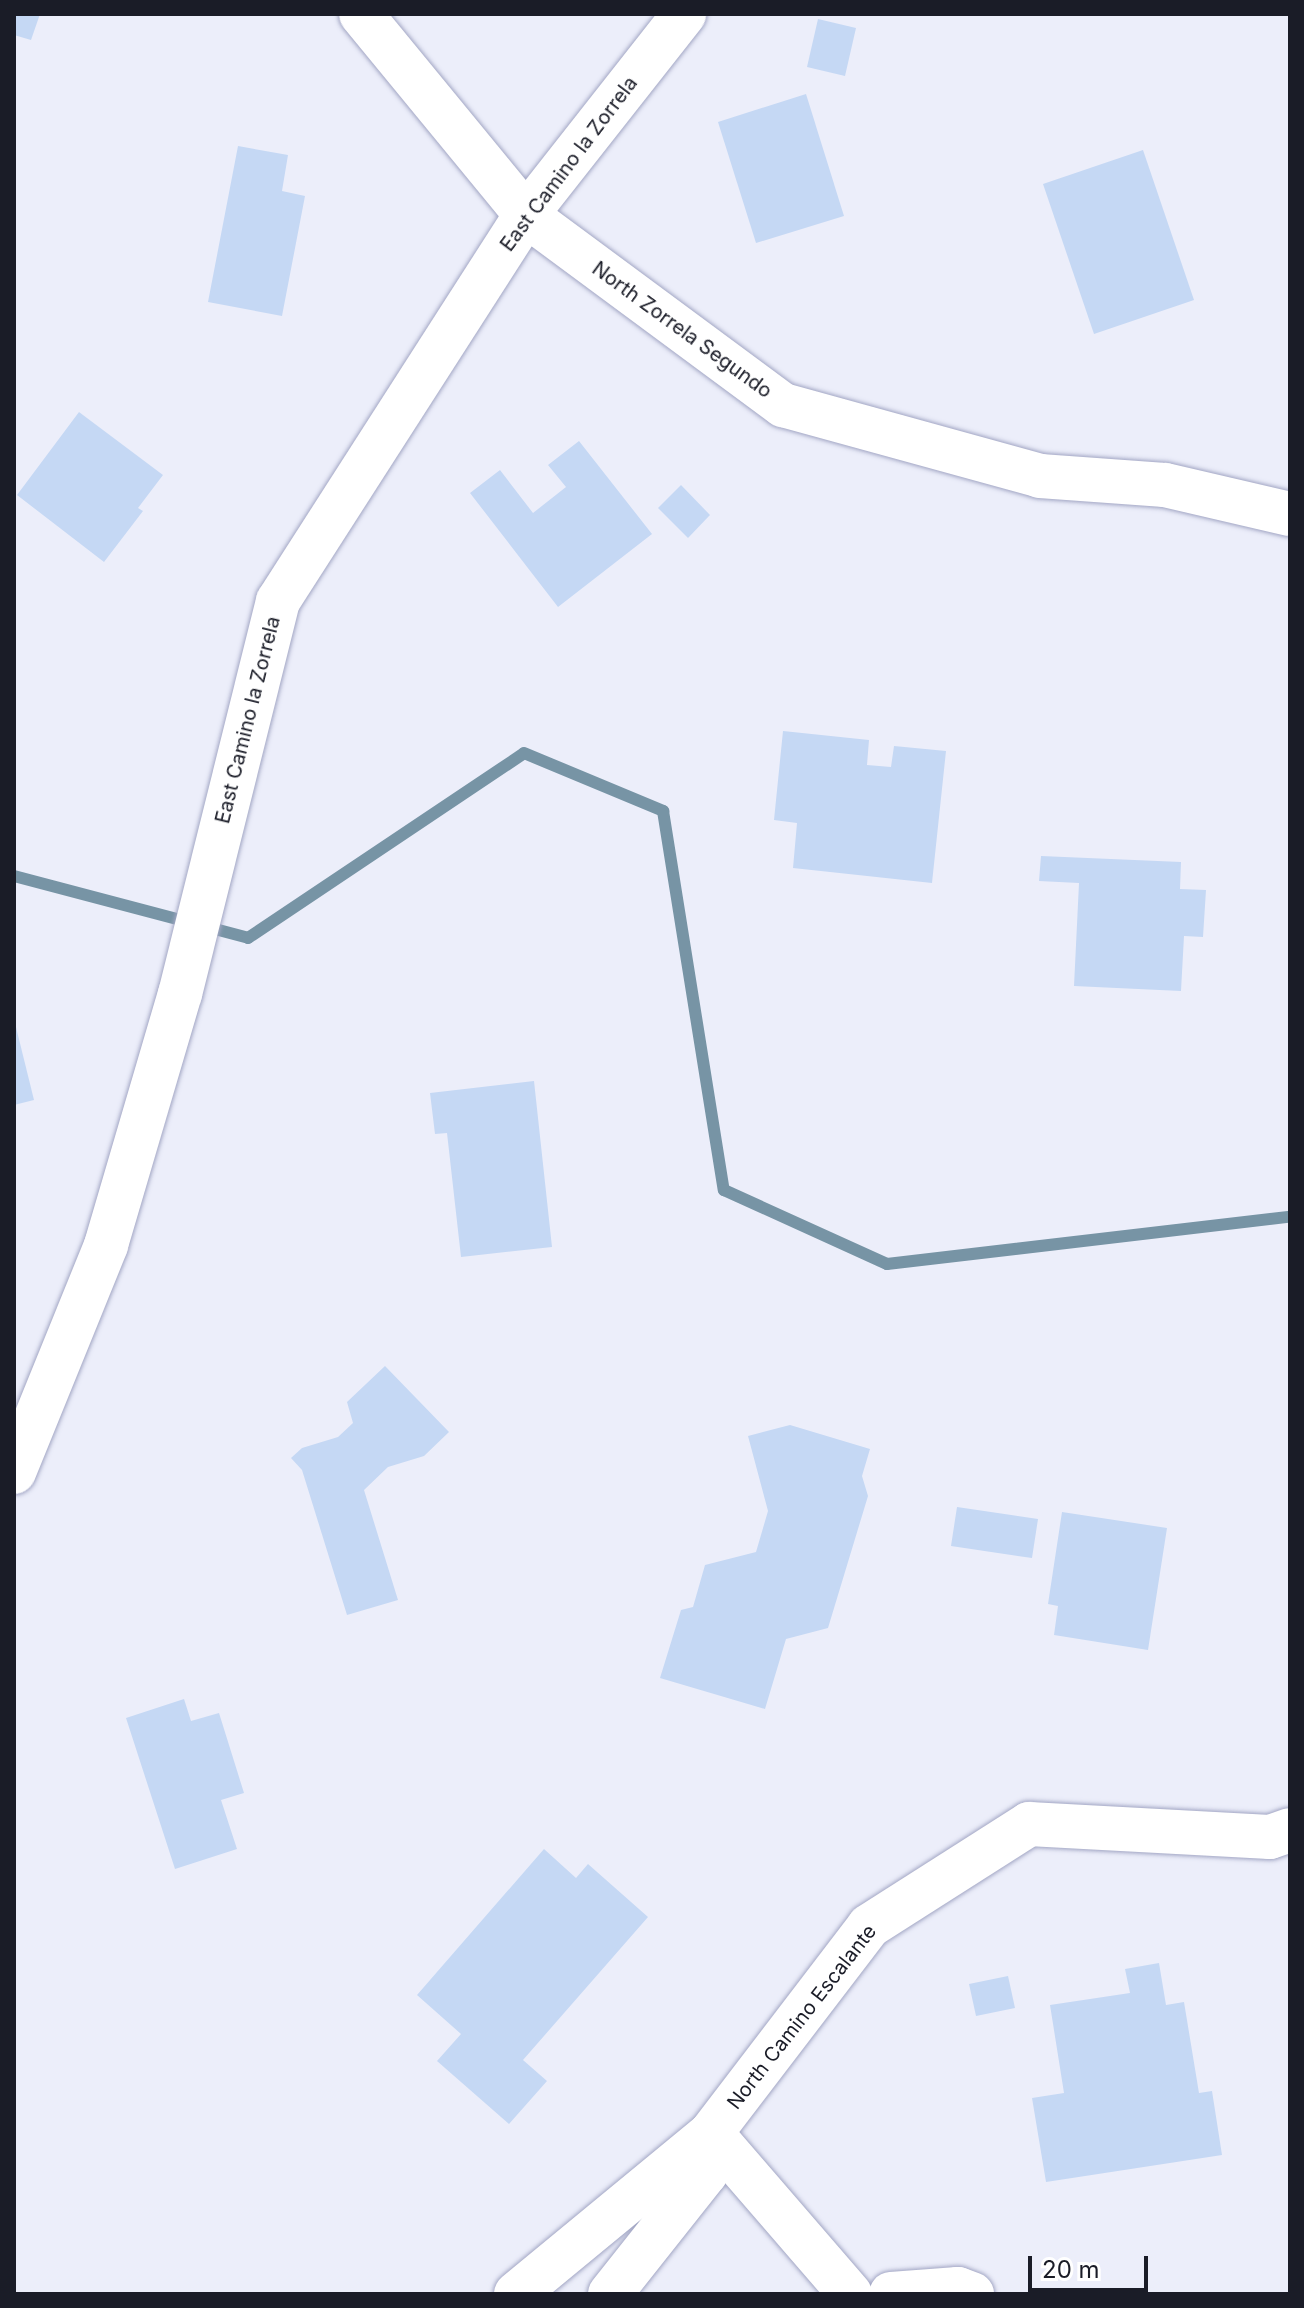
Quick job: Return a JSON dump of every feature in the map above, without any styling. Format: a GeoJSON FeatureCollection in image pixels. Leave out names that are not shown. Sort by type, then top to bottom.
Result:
{"type":"FeatureCollection","features":[{"type":"Feature","properties":{"kind":"street","name":"North Zorrela Segundo"},"geometry":{"type":"LineString","coordinates":[[361,14],[526,215],[783,405],[1040,476],[1165,485],[1290,514]]}},
{"type":"Feature","properties":{"kind":"street","name":"East Camino la Zorrela"},"geometry":{"type":"LineString","coordinates":[[14,1472],[106,1245],[180,994],[278,601],[526,215],[684,14]]}},
{"type":"Feature","properties":{"kind":"street","name":"North Camino Escalante"},"geometry":{"type":"LineString","coordinates":[[516,2294],[712,2135],[869,1926],[1029,1824],[1283,1840]]}},
{"type":"Feature","properties":{"kind":"street","name":"North Camino Escalante"},"geometry":{"type":"LineString","coordinates":[[610,2294],[706,2173],[712,2135]]}},
{"type":"Feature","properties":{"kind":"street"},"geometry":{"type":"LineString","coordinates":[[712,2135],[850,2294]]}},
{"type":"Feature","properties":{"kind":"street"},"geometry":{"type":"LineString","coordinates":[[891,2294],[958,2289],[972,2294]]}},
{"type":"Feature","properties":{"kind":"building"},"geometry":{"type":"Polygon","coordinates":[[[14,14],[40,14],[31,40],[14,35],[14,14]]]}},
{"type":"Feature","properties":{"kind":"building"},"geometry":{"type":"Polygon","coordinates":[[[818,19],[856,28],[845,76],[807,67],[818,19]]]}},
{"type":"Feature","properties":{"kind":"building"},"geometry":{"type":"Polygon","coordinates":[[[806,94],[844,216],[756,243],[718,122],[806,94]]]}},
{"type":"Feature","properties":{"kind":"building"},"geometry":{"type":"Polygon","coordinates":[[[238,146],[288,155],[282,191],[305,196],[282,316],[208,302],[238,146]]]}},
{"type":"Feature","properties":{"kind":"building"},"geometry":{"type":"Polygon","coordinates":[[[1143,150],[1194,300],[1094,334],[1043,184],[1143,150]]]}},
{"type":"Feature","properties":{"kind":"building"},"geometry":{"type":"Polygon","coordinates":[[[79,412],[163,475],[138,508],[143,511],[104,562],[17,495],[79,412]]]}},
{"type":"Feature","properties":{"kind":"building"},"geometry":{"type":"Polygon","coordinates":[[[579,441],[652,534],[558,607],[470,493],[500,470],[533,513],[566,487],[548,465],[579,441]]]}},
{"type":"Feature","properties":{"kind":"building"},"geometry":{"type":"Polygon","coordinates":[[[681,485],[710,515],[688,538],[658,508],[681,485]]]}},
{"type":"Feature","properties":{"kind":"building"},"geometry":{"type":"Polygon","coordinates":[[[783,731],[869,740],[867,765],[891,767],[894,746],[946,751],[932,883],[793,868],[797,823],[774,820],[783,731]]]}},
{"type":"Feature","properties":{"kind":"building"},"geometry":{"type":"Polygon","coordinates":[[[1041,856],[1181,862],[1180,889],[1206,890],[1203,937],[1184,936],[1181,991],[1074,986],[1079,883],[1039,881],[1041,856]]]}},
{"type":"Feature","properties":{"kind":"building"},"geometry":{"type":"Polygon","coordinates":[[[14,1019],[34,1100],[14,1105],[14,1019]]]}},
{"type":"Feature","properties":{"kind":"building"},"geometry":{"type":"Polygon","coordinates":[[[534,1081],[552,1247],[461,1257],[447,1133],[435,1134],[430,1093],[534,1081]]]}},
{"type":"Feature","properties":{"kind":"building"},"geometry":{"type":"Polygon","coordinates":[[[385,1366],[449,1432],[424,1456],[388,1467],[364,1490],[398,1600],[347,1615],[302,1470],[291,1458],[302,1448],[338,1437],[353,1423],[347,1402],[385,1366]]]}},
{"type":"Feature","properties":{"kind":"building"},"geometry":{"type":"Polygon","coordinates":[[[790,1425],[870,1449],[862,1476],[868,1496],[828,1628],[786,1639],[765,1709],[660,1678],[681,1610],[693,1607],[705,1565],[756,1552],[768,1511],[748,1436],[790,1425]]]}},
{"type":"Feature","properties":{"kind":"building"},"geometry":{"type":"Polygon","coordinates":[[[957,1507],[1038,1519],[1032,1558],[951,1546],[957,1507]]]}},
{"type":"Feature","properties":{"kind":"building"},"geometry":{"type":"Polygon","coordinates":[[[1062,1512],[1167,1528],[1148,1650],[1054,1635],[1058,1606],[1048,1604],[1062,1512]]]}},
{"type":"Feature","properties":{"kind":"building"},"geometry":{"type":"Polygon","coordinates":[[[184,1699],[191,1721],[219,1713],[244,1793],[221,1800],[237,1849],[175,1869],[126,1718],[184,1699]]]}},
{"type":"Feature","properties":{"kind":"building"},"geometry":{"type":"Polygon","coordinates":[[[544,1849],[576,1878],[588,1864],[648,1917],[523,2060],[547,2081],[509,2124],[437,2061],[461,2034],[417,1995],[544,1849]]]}},
{"type":"Feature","properties":{"kind":"building"},"geometry":{"type":"Polygon","coordinates":[[[1159,1963],[1166,2005],[1184,2002],[1199,2093],[1212,2091],[1222,2155],[1046,2182],[1032,2098],[1064,2093],[1050,2005],[1130,1993],[1125,1969],[1159,1963]]]}},
{"type":"Feature","properties":{"kind":"building"},"geometry":{"type":"Polygon","coordinates":[[[1008,1976],[1015,2008],[976,2016],[969,1984],[1008,1976]]]}},
{"type":"Feature","properties":{"kind":"waterway"},"geometry":{"type":"LineString","coordinates":[[14,876],[248,938],[524,753],[663,811],[724,1190],[887,1264],[1290,1217]]}}]}
